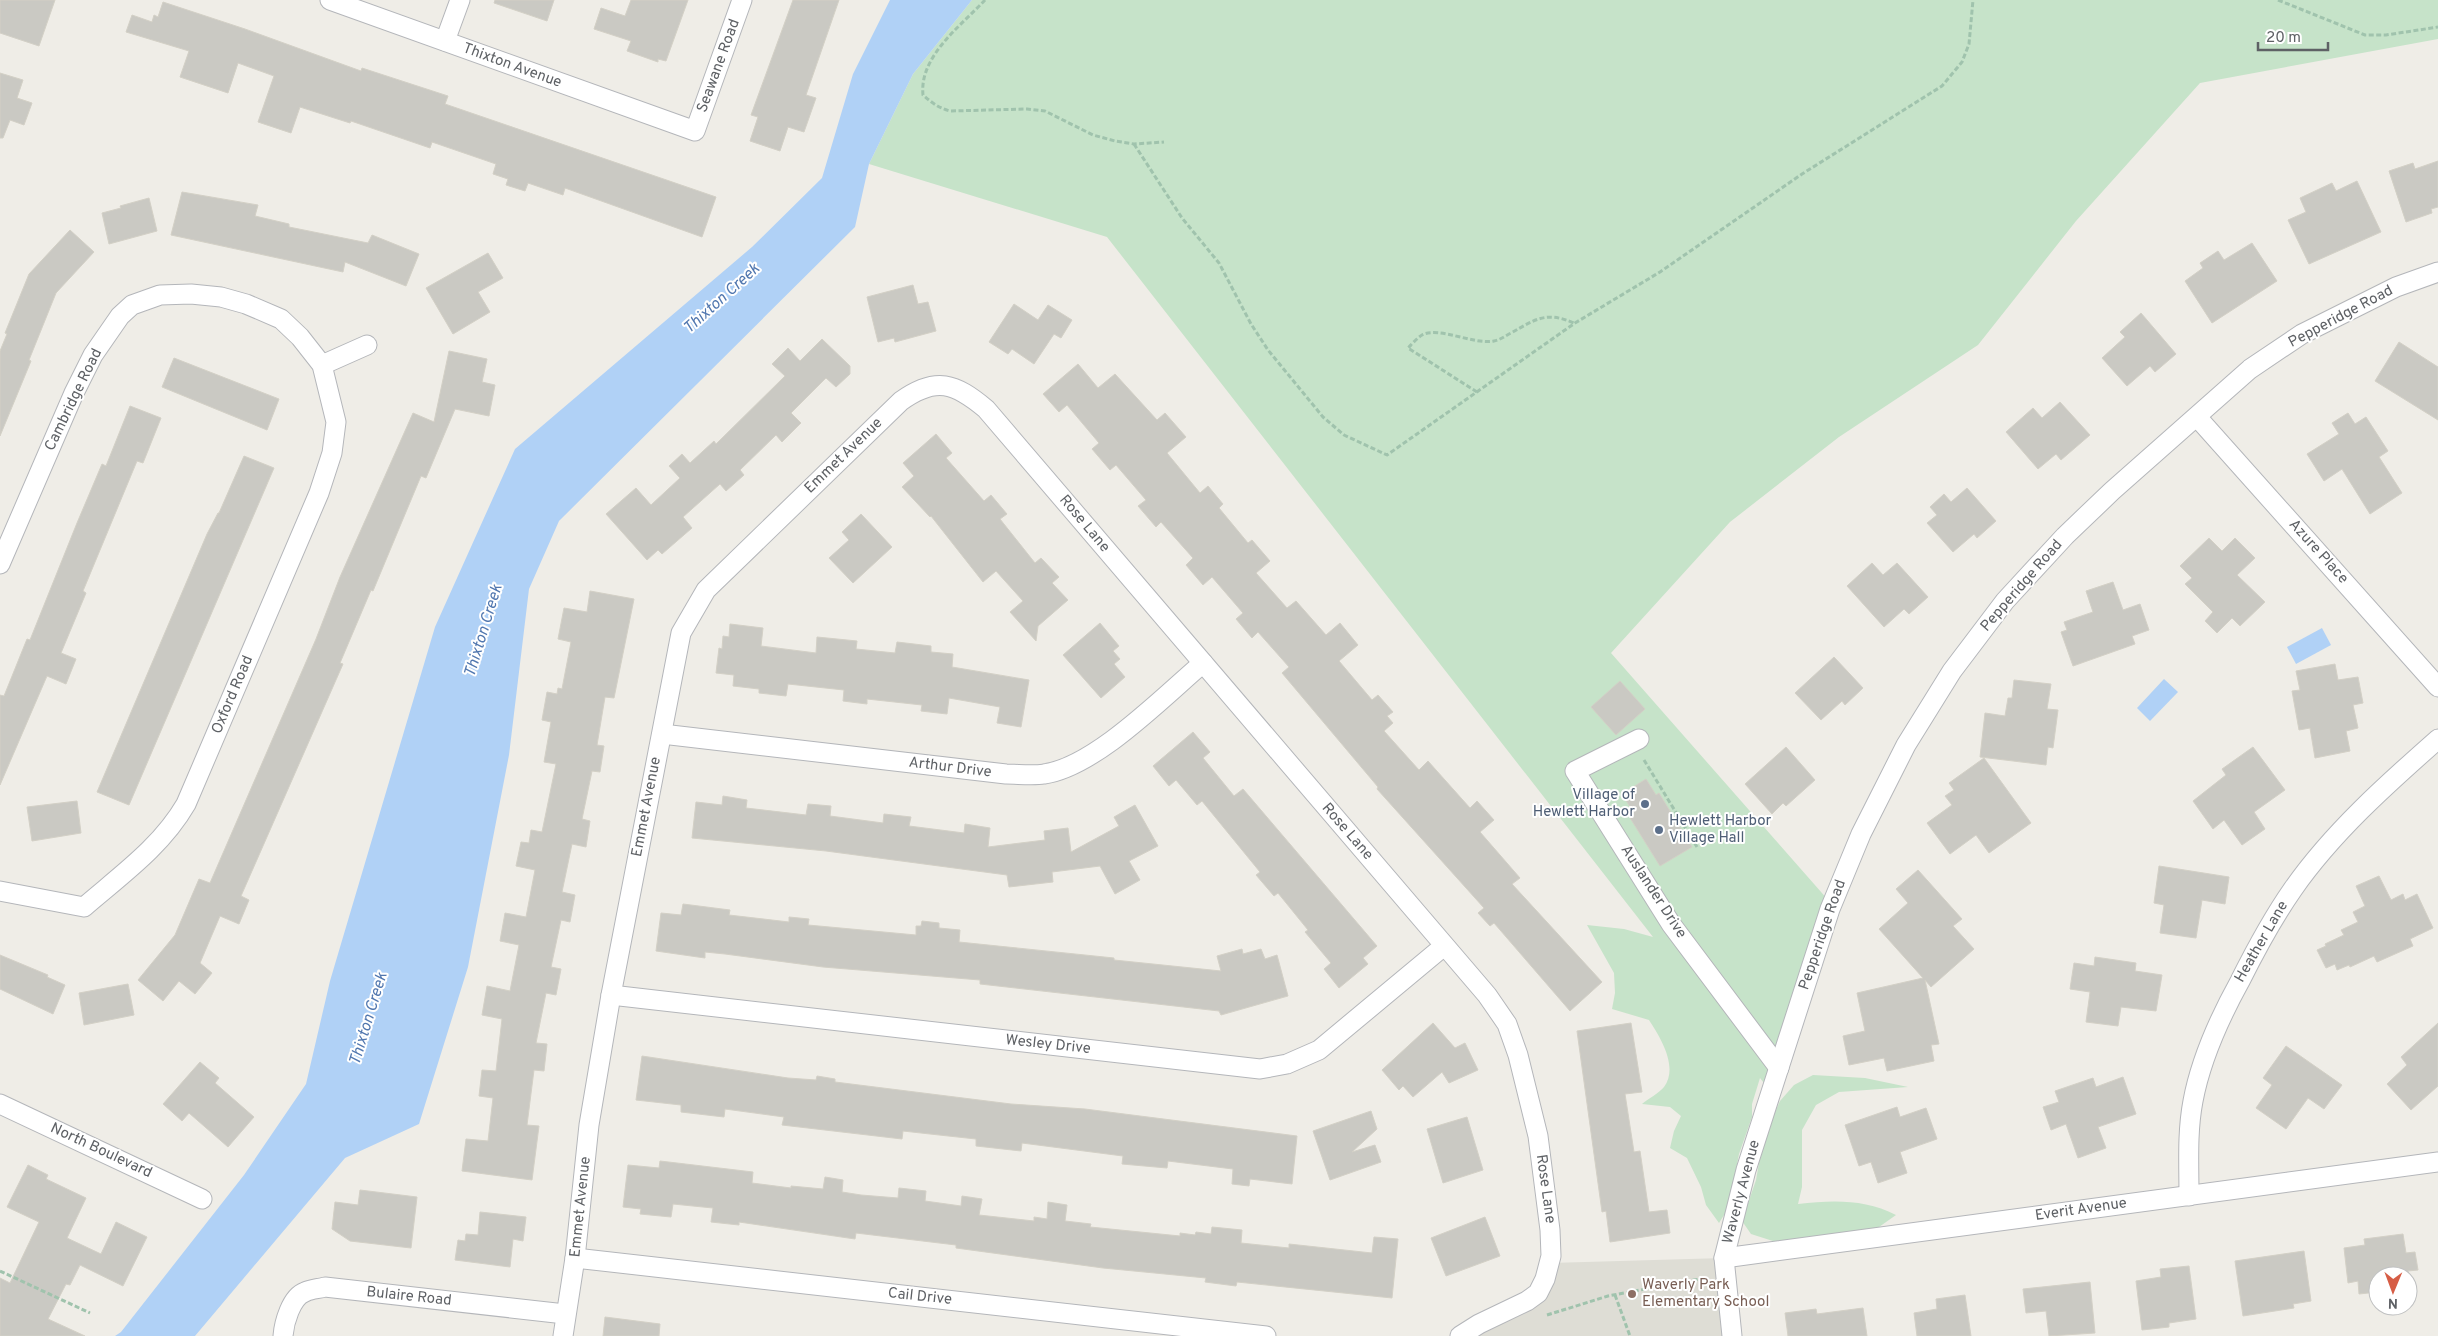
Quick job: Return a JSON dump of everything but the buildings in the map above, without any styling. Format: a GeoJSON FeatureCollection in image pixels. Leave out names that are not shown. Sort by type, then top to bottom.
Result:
{"type":"FeatureCollection","features":[{"type":"Feature","properties":{"kind":"street","name":"Thixton Avenue"},"geometry":{"type":"LineString","coordinates":[[330,0],[695,132]]}},
{"type":"Feature","properties":{"kind":"street"},"geometry":{"type":"LineString","coordinates":[[445,41],[460,0]]}},
{"type":"Feature","properties":{"kind":"street","name":"Seawane Road"},"geometry":{"type":"LineString","coordinates":[[695,132],[742,0]]}},
{"type":"Feature","properties":{"kind":"street","name":"Pepperidge Road"},"geometry":{"type":"LineString","coordinates":[[1781,1059],[1830,909],[1861,834],[1906,745],[1952,671],[2005,601],[2066,536],[2112,491],[2250,369],[2302,334],[2396,287],[2438,272]]}},
{"type":"Feature","properties":{"kind":"street","name":"Cambridge Road"},"geometry":{"type":"LineString","coordinates":[[0,564],[74,393],[93,355],[120,316],[132,305],[160,295],[191,294],[221,297],[246,304],[281,319],[300,337],[322,366]]}},
{"type":"Feature","properties":{"kind":"street"},"geometry":{"type":"LineString","coordinates":[[322,366],[367,345]]}},
{"type":"Feature","properties":{"kind":"street","name":"Oxford Road"},"geometry":{"type":"LineString","coordinates":[[0,891],[84,907],[151,850],[176,821],[186,804],[319,493],[332,453],[336,422],[322,366]]}},
{"type":"Feature","properties":{"kind":"street","name":"Rose Lane"},"geometry":{"type":"LineString","coordinates":[[933,385],[952,386],[969,395],[986,409],[1444,946],[1488,995],[1507,1024],[1518,1055],[1538,1136],[1552,1243],[1548,1269],[1538,1293],[1527,1301],[1479,1324],[1460,1336]]}},
{"type":"Feature","properties":{"kind":"street","name":"Emmet Avenue"},"geometry":{"type":"LineString","coordinates":[[563,1336],[575,1258],[589,1125],[611,995],[681,633],[706,590],[901,401],[914,392],[933,385]]}},
{"type":"Feature","properties":{"kind":"street","name":"Azure Place"},"geometry":{"type":"LineString","coordinates":[[2197,417],[2438,687]]}},
{"type":"Feature","properties":{"kind":"street","name":"Arthur Drive"},"geometry":{"type":"LineString","coordinates":[[662,734],[1006,774],[1044,774],[1068,767],[1098,752],[1203,664]]}},
{"type":"Feature","properties":{"kind":"street","name":"Heather Lane"},"geometry":{"type":"LineString","coordinates":[[2189,1196],[2188,1161],[2193,1101],[2207,1050],[2221,1017],[2269,925],[2294,887],[2343,829],[2438,739]]}},
{"type":"Feature","properties":{"kind":"street","name":"Auslander Drive"},"geometry":{"type":"LineString","coordinates":[[1636,741],[1575,771],[1671,924],[1781,1059]]}},
{"type":"Feature","properties":{"kind":"street","name":"Wesley Drive"},"geometry":{"type":"LineString","coordinates":[[611,995],[1260,1069],[1287,1064],[1319,1050],[1444,946]]}},
{"type":"Feature","properties":{"kind":"street","name":"Waverly Avenue"},"geometry":{"type":"LineString","coordinates":[[1732,1336],[1724,1258],[1746,1170],[1781,1059]]}},
{"type":"Feature","properties":{"kind":"street","name":"North Boulevard"},"geometry":{"type":"LineString","coordinates":[[0,1104],[202,1198]]}},
{"type":"Feature","properties":{"kind":"street","name":"Everit Avenue"},"geometry":{"type":"LineString","coordinates":[[1724,1258],[2438,1162]]}},
{"type":"Feature","properties":{"kind":"street","name":"Cail Drive"},"geometry":{"type":"LineString","coordinates":[[575,1258],[1266,1336]]}},
{"type":"Feature","properties":{"kind":"street","name":"Bulaire Road"},"geometry":{"type":"LineString","coordinates":[[283,1336],[284,1325],[295,1300],[304,1292],[325,1287],[565,1314]]}},
{"type":"Feature","properties":{"kind":"path"},"geometry":{"type":"LineString","coordinates":[[985,0],[942,45],[930,62],[923,79],[923,95],[939,108],[950,111],[1027,109],[1045,111],[1093,135],[1134,144],[1164,142]]}},
{"type":"Feature","properties":{"kind":"path"},"geometry":{"type":"LineString","coordinates":[[1134,144],[1182,218],[1219,263],[1251,324],[1268,350],[1322,417],[1344,435],[1387,455],[1575,323],[1660,272],[1802,174],[1942,86],[1962,62],[1969,44],[1973,0]]}},
{"type":"Feature","properties":{"kind":"path"},"geometry":{"type":"LineString","coordinates":[[2278,0],[2365,35],[2386,35],[2438,27]]}},
{"type":"Feature","properties":{"kind":"path"},"geometry":{"type":"LineString","coordinates":[[1477,392],[1408,348],[1422,335],[1428,333],[1445,334],[1480,343],[1496,341],[1535,319],[1547,316],[1559,316],[1575,323]]}},
{"type":"Feature","properties":{"kind":"path"},"geometry":{"type":"LineString","coordinates":[[1636,741],[1697,847]]}},
{"type":"Feature","properties":{"kind":"path"},"geometry":{"type":"LineString","coordinates":[[0,1271],[90,1313]]}},
{"type":"Feature","properties":{"kind":"path"},"geometry":{"type":"LineString","coordinates":[[1548,1315],[1616,1295],[1704,1278]]}},
{"type":"Feature","properties":{"kind":"path"},"geometry":{"type":"LineString","coordinates":[[1616,1295],[1630,1336]]}},
{"type":"Feature","properties":{"kind":"shaded area","name":"Waverly Park Elementary School"},"geometry":{"type":"Polygon","coordinates":[[[1724,1258],[1727,1336],[1461,1336],[1515,1308],[1550,1263],[1724,1258]]]}},
{"type":"Feature","properties":{"kind":"green space"},"geometry":{"type":"Polygon","coordinates":[[[972,0],[2438,0],[2438,39],[2200,83],[2076,221],[1978,345],[1839,437],[1730,522],[1611,653],[1836,909],[1771,1092],[1760,1078],[1752,1104],[1752,1117],[1739,1154],[1729,1207],[1719,1223],[1706,1205],[1701,1187],[1687,1158],[1670,1148],[1674,1131],[1681,1116],[1670,1107],[1642,1104],[1664,1087],[1670,1070],[1669,1061],[1663,1043],[1649,1020],[1612,1009],[1615,993],[1614,973],[1587,925],[1624,929],[1653,937],[1107,237],[869,164],[913,74],[972,0]]]}},
{"type":"Feature","properties":{"kind":"green space"},"geometry":{"type":"Polygon","coordinates":[[[1813,1075],[1865,1078],[1908,1087],[1839,1092],[1816,1105],[1802,1130],[1802,1187],[1798,1204],[1824,1202],[1861,1203],[1896,1215],[1879,1227],[1868,1231],[1776,1242],[1751,1234],[1742,1221],[1756,1180],[1763,1140],[1780,1101],[1794,1085],[1813,1075]]]}},
{"type":"Feature","properties":{"kind":"water","name":"Thixton Creek"},"geometry":{"type":"Polygon","coordinates":[[[890,0],[972,0],[913,74],[869,164],[855,227],[559,521],[529,589],[509,755],[468,967],[419,1124],[345,1158],[195,1336],[115,1336],[121,1332],[244,1175],[306,1084],[330,981],[435,627],[515,449],[752,247],[822,178],[853,74],[890,0]]]}},
{"type":"Feature","properties":{"kind":"water"},"geometry":{"type":"Polygon","coordinates":[[[2322,628],[2331,645],[2296,664],[2287,647],[2322,628]]]}},
{"type":"Feature","properties":{"kind":"water"},"geometry":{"type":"Polygon","coordinates":[[[2164,679],[2178,692],[2150,721],[2137,708],[2164,679]]]}},
{"type":"Feature","properties":{"kind":"place","name":"Village of Hewlett Harbor"},"geometry":{"type":"Point","coordinates":[1645,804]}},
{"type":"Feature","properties":{"kind":"place","name":"Hewlett Harbor Village Hall"},"geometry":{"type":"Point","coordinates":[1659,830]}},
{"type":"Feature","properties":{"kind":"place","name":"Waverly Park Elementary School"},"geometry":{"type":"Point","coordinates":[1632,1294]}}]}
